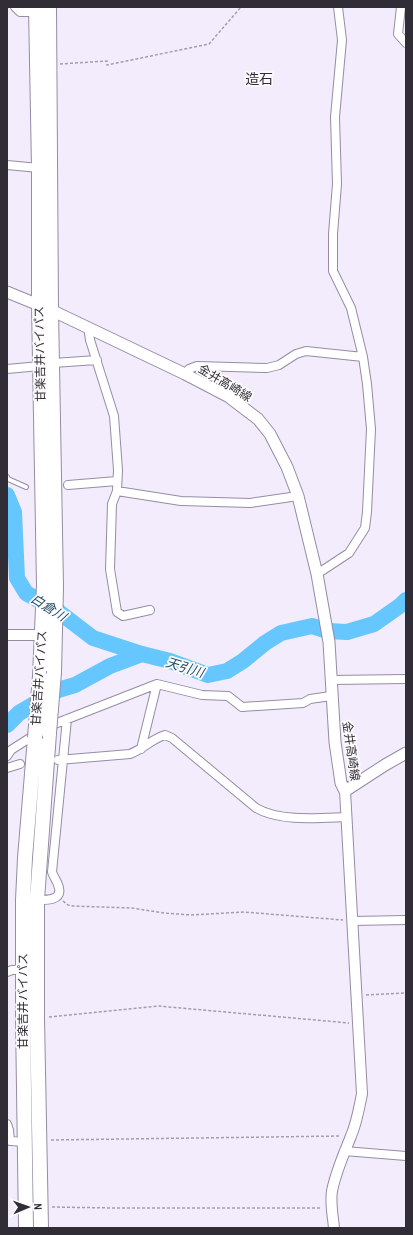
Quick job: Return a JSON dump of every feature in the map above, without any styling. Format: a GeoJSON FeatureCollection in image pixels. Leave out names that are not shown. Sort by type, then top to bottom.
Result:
{"type":"FeatureCollection","features":[{"type":"Feature","properties":{"kind":"highway","name":"甘楽吉井バイパス"},"geometry":{"type":"LineString","coordinates":[[40,9],[49,64],[45,307]]}},
{"type":"Feature","properties":{"kind":"highway","name":"甘楽吉井バイパス"},"geometry":{"type":"LineString","coordinates":[[40,9],[39,168],[45,307],[50,586],[49,621],[54,672],[37,900],[37,1018],[41,1228]]}},
{"type":"Feature","properties":{"kind":"highway","name":"甘楽吉井バイパス"},"geometry":{"type":"LineString","coordinates":[[26,1228],[23,900],[43,634],[49,621]]}},
{"type":"Feature","properties":{"kind":"main road","name":"金井高崎線"},"geometry":{"type":"LineString","coordinates":[[7,292],[45,307],[185,374],[229,397],[258,419],[270,434],[288,467],[298,496],[317,574],[329,642],[331,696],[335,742],[341,783],[345,791],[406,753]]}},
{"type":"Feature","properties":{"kind":"street"},"geometry":{"type":"LineString","coordinates":[[15,7],[20,12],[40,9]]}},
{"type":"Feature","properties":{"kind":"street"},"geometry":{"type":"LineString","coordinates":[[317,574],[349,553],[365,528],[371,429],[363,357],[351,308],[333,271],[337,184],[335,117],[342,40],[338,7]]}},
{"type":"Feature","properties":{"kind":"street"},"geometry":{"type":"LineString","coordinates":[[401,7],[398,34],[406,43]]}},
{"type":"Feature","properties":{"kind":"street"},"geometry":{"type":"LineString","coordinates":[[7,165],[39,168]]}},
{"type":"Feature","properties":{"kind":"street"},"geometry":{"type":"LineString","coordinates":[[88,327],[114,416],[117,491],[112,504],[110,569],[117,612],[124,616],[150,610]]}},
{"type":"Feature","properties":{"kind":"street"},"geometry":{"type":"LineString","coordinates":[[185,374],[189,369],[197,366],[267,368],[279,365],[296,354],[306,351],[363,357]]}},
{"type":"Feature","properties":{"kind":"street"},"geometry":{"type":"LineString","coordinates":[[7,369],[97,360]]}},
{"type":"Feature","properties":{"kind":"street"},"geometry":{"type":"LineString","coordinates":[[68,486],[117,481]]}},
{"type":"Feature","properties":{"kind":"street"},"geometry":{"type":"LineString","coordinates":[[117,491],[181,501],[250,502],[298,496]]}},
{"type":"Feature","properties":{"kind":"street"},"geometry":{"type":"LineString","coordinates":[[7,635],[43,634]]}},
{"type":"Feature","properties":{"kind":"street"},"geometry":{"type":"LineString","coordinates":[[331,680],[406,680]]}},
{"type":"Feature","properties":{"kind":"street"},"geometry":{"type":"LineString","coordinates":[[7,756],[11,750],[44,728],[157,684],[202,695],[228,696],[242,707],[303,703],[310,699],[331,696]]}},
{"type":"Feature","properties":{"kind":"street"},"geometry":{"type":"LineString","coordinates":[[141,749],[157,684]]}},
{"type":"Feature","properties":{"kind":"street"},"geometry":{"type":"LineString","coordinates":[[37,900],[50,900],[57,897],[59,893],[59,889],[52,872],[61,760],[67,719]]}},
{"type":"Feature","properties":{"kind":"street"},"geometry":{"type":"LineString","coordinates":[[61,760],[130,754],[141,749],[158,737],[165,735],[172,738],[256,808],[264,812],[313,819],[347,816]]}},
{"type":"Feature","properties":{"kind":"street"},"geometry":{"type":"LineString","coordinates":[[7,768],[20,764]]}},
{"type":"Feature","properties":{"kind":"street"},"geometry":{"type":"LineString","coordinates":[[334,1228],[332,1192],[344,1151],[359,1112],[362,1094],[355,995],[345,791]]}},
{"type":"Feature","properties":{"kind":"street"},"geometry":{"type":"LineString","coordinates":[[352,921],[406,920]]}},
{"type":"Feature","properties":{"kind":"street"},"geometry":{"type":"LineString","coordinates":[[7,972],[12,970],[23,970]]}},
{"type":"Feature","properties":{"kind":"street"},"geometry":{"type":"LineString","coordinates":[[7,1124],[10,1141],[25,1142]]}},
{"type":"Feature","properties":{"kind":"street"},"geometry":{"type":"LineString","coordinates":[[344,1151],[406,1156]]}},
{"type":"Feature","properties":{"kind":"lane"},"geometry":{"type":"LineString","coordinates":[[7,477],[8,479],[26,487]]}},
{"type":"Feature","properties":{"kind":"path"},"geometry":{"type":"LineString","coordinates":[[49,64],[107,60],[107,65],[209,44],[241,7]]}},
{"type":"Feature","properties":{"kind":"path"},"geometry":{"type":"LineString","coordinates":[[57,897],[68,905],[73,906],[132,908],[164,913],[191,914],[244,912],[352,921]]}},
{"type":"Feature","properties":{"kind":"path"},"geometry":{"type":"LineString","coordinates":[[355,995],[406,994]]}},
{"type":"Feature","properties":{"kind":"path"},"geometry":{"type":"LineString","coordinates":[[37,1018],[158,1006],[357,1023]]}},
{"type":"Feature","properties":{"kind":"path"},"geometry":{"type":"LineString","coordinates":[[40,1140],[351,1136]]}},
{"type":"Feature","properties":{"kind":"path"},"geometry":{"type":"LineString","coordinates":[[40,1206],[113,1208],[332,1208]]}},
{"type":"Feature","properties":{"kind":"waterway","name":"天引川"},"geometry":{"type":"LineString","coordinates":[[7,495],[14,512],[17,578],[26,593],[59,612],[93,638],[142,654],[170,661],[208,675],[227,671],[281,633],[312,626],[328,631],[347,632],[374,624],[406,600]]}},
{"type":"Feature","properties":{"kind":"waterway","name":"天引川"},"geometry":{"type":"LineString","coordinates":[[7,725],[19,713],[58,690],[75,685],[110,666],[142,654]]}},
{"type":"Feature","properties":{"kind":"district","name":"造石"},"geometry":{"type":"Point","coordinates":[259,79]}},
{"type":"Feature","properties":{"kind":"water label","name":"白倉川"},"geometry":{"type":"Point","coordinates":[49,607]}}]}
